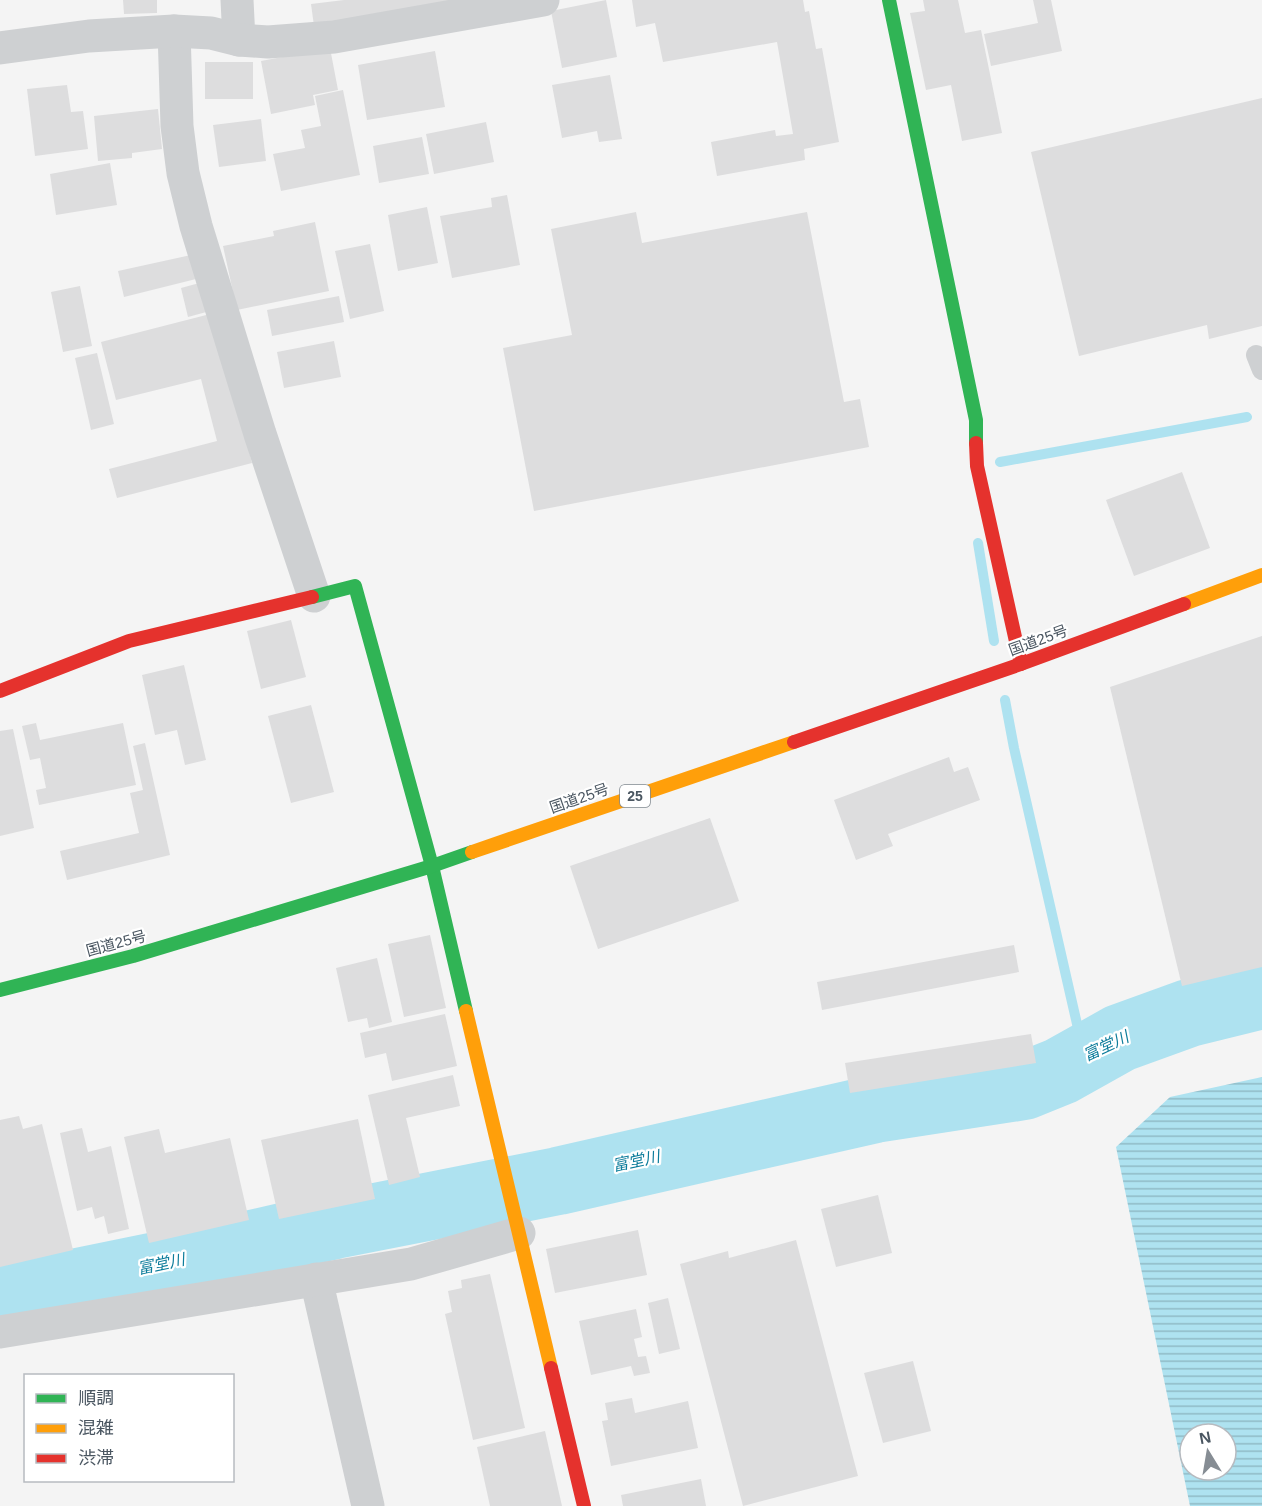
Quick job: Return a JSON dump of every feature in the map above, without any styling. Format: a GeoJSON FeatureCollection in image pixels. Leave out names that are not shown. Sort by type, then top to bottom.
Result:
{"type":"FeatureCollection","features":[{"type":"Feature","properties":{"kind":"main road"},"geometry":{"type":"LineString","coordinates":[[889,0],[976,420],[977,466],[1021,664]]}},
{"type":"Feature","properties":{"kind":"main road","name":"国道25号"},"geometry":{"type":"LineString","coordinates":[[0,990],[133,956],[432,866],[1021,664],[1262,575]]}},
{"type":"Feature","properties":{"kind":"main road"},"geometry":{"type":"LineString","coordinates":[[0,691],[129,641],[354,586],[432,866],[584,1506]]}},
{"type":"Feature","properties":{"kind":"street"},"geometry":{"type":"LineString","coordinates":[[237,0],[240,40]]}},
{"type":"Feature","properties":{"kind":"street"},"geometry":{"type":"LineString","coordinates":[[0,48],[89,36],[174,31],[211,33],[240,40],[268,42],[334,37],[543,0]]}},
{"type":"Feature","properties":{"kind":"street"},"geometry":{"type":"LineString","coordinates":[[174,31],[177,126],[183,173],[196,226],[314,596]]}},
{"type":"Feature","properties":{"kind":"street"},"geometry":{"type":"LineString","coordinates":[[0,1332],[411,1264],[516,1221]]}},
{"type":"Feature","properties":{"kind":"street"},"geometry":{"type":"LineString","coordinates":[[316,1279],[368,1506]]}},
{"type":"Feature","properties":{"kind":"water"},"geometry":{"type":"Polygon","coordinates":[[[1262,1077],[1262,1506],[1190,1506],[1185,1482],[1238,1482],[1238,1422],[1178,1422],[1178,1448],[1116,1147],[1170,1097],[1262,1077]]]}},
{"type":"Feature","properties":{"kind":"building"},"geometry":{"type":"Polygon","coordinates":[[[123,0],[157,0],[157,13],[124,14],[123,0]]]}},
{"type":"Feature","properties":{"kind":"building"},"geometry":{"type":"Polygon","coordinates":[[[344,0],[448,0],[449,4],[314,26],[311,4],[344,0]]]}},
{"type":"Feature","properties":{"kind":"building"},"geometry":{"type":"Polygon","coordinates":[[[606,0],[617,57],[562,68],[551,11],[606,0]]]}},
{"type":"Feature","properties":{"kind":"building"},"geometry":{"type":"Polygon","coordinates":[[[632,0],[803,0],[805,12],[809,11],[816,49],[822,48],[839,142],[804,149],[805,160],[717,176],[711,142],[775,130],[776,136],[793,134],[777,42],[663,62],[655,23],[636,27],[632,0]]]}},
{"type":"Feature","properties":{"kind":"building"},"geometry":{"type":"Polygon","coordinates":[[[923,0],[958,0],[965,33],[981,30],[1002,133],[962,141],[951,85],[926,90],[910,13],[925,11],[923,0]]]}},
{"type":"Feature","properties":{"kind":"building"},"geometry":{"type":"Polygon","coordinates":[[[1033,0],[1051,0],[1062,51],[991,66],[984,34],[1038,23],[1033,0]]]}},
{"type":"Feature","properties":{"kind":"building"},"geometry":{"type":"Polygon","coordinates":[[[330,48],[338,90],[313,95],[315,105],[271,114],[261,61],[330,48]]]}},
{"type":"Feature","properties":{"kind":"building"},"geometry":{"type":"Polygon","coordinates":[[[435,51],[445,107],[367,120],[358,65],[435,51]]]}},
{"type":"Feature","properties":{"kind":"building"},"geometry":{"type":"Polygon","coordinates":[[[205,62],[253,62],[253,99],[205,99],[205,62]]]}},
{"type":"Feature","properties":{"kind":"building"},"geometry":{"type":"Polygon","coordinates":[[[610,75],[622,139],[599,142],[597,131],[562,138],[552,85],[610,75]]]}},
{"type":"Feature","properties":{"kind":"building"},"geometry":{"type":"Polygon","coordinates":[[[67,85],[71,112],[83,111],[88,149],[35,156],[27,89],[67,85]]]}},
{"type":"Feature","properties":{"kind":"building"},"geometry":{"type":"Polygon","coordinates":[[[343,90],[360,175],[281,191],[273,154],[305,148],[301,130],[321,126],[315,96],[343,90]]]}},
{"type":"Feature","properties":{"kind":"building"},"geometry":{"type":"Polygon","coordinates":[[[1262,98],[1262,326],[1209,339],[1207,325],[1079,356],[1031,152],[1262,98]]]}},
{"type":"Feature","properties":{"kind":"building"},"geometry":{"type":"Polygon","coordinates":[[[158,109],[162,149],[132,153],[132,158],[98,161],[94,116],[158,109]]]}},
{"type":"Feature","properties":{"kind":"building"},"geometry":{"type":"Polygon","coordinates":[[[261,119],[266,161],[219,167],[213,125],[261,119]]]}},
{"type":"Feature","properties":{"kind":"building"},"geometry":{"type":"Polygon","coordinates":[[[486,122],[494,162],[434,174],[426,134],[486,122]]]}},
{"type":"Feature","properties":{"kind":"building"},"geometry":{"type":"Polygon","coordinates":[[[422,137],[429,174],[379,183],[373,146],[422,137]]]}},
{"type":"Feature","properties":{"kind":"building"},"geometry":{"type":"Polygon","coordinates":[[[110,163],[117,205],[56,215],[50,174],[110,163]]]}},
{"type":"Feature","properties":{"kind":"building"},"geometry":{"type":"Polygon","coordinates":[[[507,195],[520,265],[452,278],[440,216],[492,207],[491,198],[507,195]]]}},
{"type":"Feature","properties":{"kind":"building"},"geometry":{"type":"Polygon","coordinates":[[[427,207],[438,263],[398,271],[388,215],[427,207]]]}},
{"type":"Feature","properties":{"kind":"building"},"geometry":{"type":"Polygon","coordinates":[[[636,212],[642,243],[807,212],[844,402],[860,399],[869,447],[534,511],[503,348],[572,335],[551,229],[636,212]]]}},
{"type":"Feature","properties":{"kind":"building"},"geometry":{"type":"Polygon","coordinates":[[[315,222],[329,291],[237,310],[223,246],[274,236],[273,231],[315,222]]]}},
{"type":"Feature","properties":{"kind":"building"},"geometry":{"type":"Polygon","coordinates":[[[370,244],[384,311],[350,319],[335,251],[370,244]]]}},
{"type":"Feature","properties":{"kind":"building"},"geometry":{"type":"Polygon","coordinates":[[[191,255],[196,279],[124,297],[118,271],[191,255]]]}},
{"type":"Feature","properties":{"kind":"building"},"geometry":{"type":"Polygon","coordinates":[[[203,282],[210,311],[188,317],[181,288],[203,282]]]}},
{"type":"Feature","properties":{"kind":"building"},"geometry":{"type":"Polygon","coordinates":[[[80,286],[92,346],[63,352],[51,292],[80,286]]]}},
{"type":"Feature","properties":{"kind":"building"},"geometry":{"type":"Polygon","coordinates":[[[339,296],[344,322],[272,336],[267,310],[339,296]]]}},
{"type":"Feature","properties":{"kind":"building"},"geometry":{"type":"Polygon","coordinates":[[[214,313],[252,463],[117,498],[109,469],[217,441],[201,379],[116,400],[101,342],[214,313]]]}},
{"type":"Feature","properties":{"kind":"building"},"geometry":{"type":"Polygon","coordinates":[[[334,341],[341,377],[284,388],[277,352],[334,341]]]}},
{"type":"Feature","properties":{"kind":"building"},"geometry":{"type":"Polygon","coordinates":[[[97,353],[114,424],[91,430],[75,358],[97,353]]]}},
{"type":"Feature","properties":{"kind":"building"},"geometry":{"type":"Polygon","coordinates":[[[1182,472],[1210,548],[1134,576],[1106,500],[1182,472]]]}},
{"type":"Feature","properties":{"kind":"building"},"geometry":{"type":"Polygon","coordinates":[[[291,620],[306,677],[261,689],[247,631],[291,620]]]}},
{"type":"Feature","properties":{"kind":"building"},"geometry":{"type":"Polygon","coordinates":[[[1262,636],[1262,967],[1182,986],[1110,687],[1262,636]]]}},
{"type":"Feature","properties":{"kind":"building"},"geometry":{"type":"Polygon","coordinates":[[[184,665],[206,760],[185,765],[177,730],[155,735],[142,675],[184,665]]]}},
{"type":"Feature","properties":{"kind":"building"},"geometry":{"type":"Polygon","coordinates":[[[311,705],[334,792],[291,803],[268,716],[311,705]]]}},
{"type":"Feature","properties":{"kind":"building"},"geometry":{"type":"Polygon","coordinates":[[[36,723],[40,740],[123,723],[136,785],[39,805],[36,790],[46,788],[40,758],[30,760],[22,726],[36,723]]]}},
{"type":"Feature","properties":{"kind":"building"},"geometry":{"type":"Polygon","coordinates":[[[13,729],[34,828],[0,836],[0,731],[13,729]]]}},
{"type":"Feature","properties":{"kind":"building"},"geometry":{"type":"Polygon","coordinates":[[[145,743],[170,855],[67,880],[60,851],[139,833],[130,793],[143,790],[133,746],[145,743]]]}},
{"type":"Feature","properties":{"kind":"building"},"geometry":{"type":"Polygon","coordinates":[[[949,757],[954,772],[968,767],[980,800],[888,834],[893,846],[856,860],[834,800],[949,757]]]}},
{"type":"Feature","properties":{"kind":"building"},"geometry":{"type":"Polygon","coordinates":[[[710,818],[739,901],[598,949],[570,866],[710,818]]]}},
{"type":"Feature","properties":{"kind":"building"},"geometry":{"type":"Polygon","coordinates":[[[430,935],[446,1008],[404,1017],[388,944],[430,935]]]}},
{"type":"Feature","properties":{"kind":"building"},"geometry":{"type":"Polygon","coordinates":[[[1014,945],[1019,972],[822,1010],[817,982],[1014,945]]]}},
{"type":"Feature","properties":{"kind":"building"},"geometry":{"type":"Polygon","coordinates":[[[377,958],[392,1022],[369,1028],[367,1018],[348,1022],[336,968],[377,958]]]}},
{"type":"Feature","properties":{"kind":"building"},"geometry":{"type":"Polygon","coordinates":[[[445,1014],[457,1066],[392,1081],[386,1053],[365,1058],[360,1033],[445,1014]]]}},
{"type":"Feature","properties":{"kind":"building"},"geometry":{"type":"Polygon","coordinates":[[[1031,1034],[1036,1063],[850,1093],[845,1063],[1031,1034]]]}},
{"type":"Feature","properties":{"kind":"building"},"geometry":{"type":"Polygon","coordinates":[[[453,1075],[460,1106],[406,1118],[420,1177],[389,1185],[368,1095],[453,1075]]]}},
{"type":"Feature","properties":{"kind":"building"},"geometry":{"type":"Polygon","coordinates":[[[19,1116],[23,1129],[42,1124],[73,1250],[0,1267],[0,1120],[19,1116]]]}},
{"type":"Feature","properties":{"kind":"building"},"geometry":{"type":"Polygon","coordinates":[[[358,1119],[375,1199],[279,1219],[261,1140],[358,1119]]]}},
{"type":"Feature","properties":{"kind":"building"},"geometry":{"type":"Polygon","coordinates":[[[82,1128],[88,1152],[111,1146],[129,1229],[108,1234],[104,1216],[95,1219],[92,1207],[77,1211],[60,1133],[82,1128]]]}},
{"type":"Feature","properties":{"kind":"building"},"geometry":{"type":"Polygon","coordinates":[[[159,1129],[165,1153],[230,1138],[249,1220],[149,1243],[124,1137],[159,1129]]]}},
{"type":"Feature","properties":{"kind":"building"},"geometry":{"type":"Polygon","coordinates":[[[878,1195],[892,1253],[836,1267],[821,1209],[878,1195]]]}},
{"type":"Feature","properties":{"kind":"building"},"geometry":{"type":"Polygon","coordinates":[[[638,1230],[647,1275],[555,1293],[546,1249],[638,1230]]]}},
{"type":"Feature","properties":{"kind":"building"},"geometry":{"type":"Polygon","coordinates":[[[796,1240],[858,1476],[743,1506],[680,1264],[728,1251],[729,1258],[796,1240]]]}},
{"type":"Feature","properties":{"kind":"building"},"geometry":{"type":"Polygon","coordinates":[[[490,1274],[525,1428],[473,1440],[445,1314],[452,1312],[448,1291],[462,1288],[461,1280],[490,1274]]]}},
{"type":"Feature","properties":{"kind":"building"},"geometry":{"type":"Polygon","coordinates":[[[668,1298],[680,1349],[659,1354],[648,1303],[668,1298]]]}},
{"type":"Feature","properties":{"kind":"building"},"geometry":{"type":"Polygon","coordinates":[[[636,1309],[642,1337],[634,1339],[638,1357],[646,1356],[650,1373],[634,1376],[631,1366],[591,1375],[579,1321],[636,1309]]]}},
{"type":"Feature","properties":{"kind":"building"},"geometry":{"type":"Polygon","coordinates":[[[913,1361],[931,1431],[883,1443],[864,1373],[913,1361]]]}},
{"type":"Feature","properties":{"kind":"building"},"geometry":{"type":"Polygon","coordinates":[[[632,1398],[635,1413],[688,1401],[698,1448],[611,1466],[602,1421],[608,1420],[605,1403],[632,1398]]]}},
{"type":"Feature","properties":{"kind":"building"},"geometry":{"type":"Polygon","coordinates":[[[545,1431],[562,1506],[490,1506],[477,1447],[545,1431]]]}},
{"type":"Feature","properties":{"kind":"building"},"geometry":{"type":"Polygon","coordinates":[[[701,1479],[706,1506],[623,1506],[621,1495],[701,1479]]]}},
{"type":"Feature","properties":{"kind":"waterway"},"geometry":{"type":"LineString","coordinates":[[1000,462],[1247,417]]}},
{"type":"Feature","properties":{"kind":"waterway"},"geometry":{"type":"LineString","coordinates":[[978,543],[994,641]]}},
{"type":"Feature","properties":{"kind":"waterway"},"geometry":{"type":"LineString","coordinates":[[1005,700],[1085,1059]]}},
{"type":"Feature","properties":{"kind":"waterway","name":"富堂川"},"geometry":{"type":"LineString","coordinates":[[0,1298],[156,1266],[335,1225],[558,1181],[875,1109],[1024,1086],[1061,1071],[1120,1038],[1189,1013],[1262,995]]}},
{"type":"Feature","properties":{"kind":"traffic: fast"},"geometry":{"type":"LineString","coordinates":[[889,0],[976,420],[976,443]]}},
{"type":"Feature","properties":{"kind":"traffic: fast"},"geometry":{"type":"LineString","coordinates":[[312,597],[355,586],[432,866],[466,1011]]}},
{"type":"Feature","properties":{"kind":"traffic: fast"},"geometry":{"type":"LineString","coordinates":[[0,990],[133,956],[472,852]]}},
{"type":"Feature","properties":{"kind":"traffic: slow"},"geometry":{"type":"LineString","coordinates":[[1184,604],[1262,575]]}},
{"type":"Feature","properties":{"kind":"traffic: slow"},"geometry":{"type":"LineString","coordinates":[[472,852],[794,742]]}},
{"type":"Feature","properties":{"kind":"traffic: slow"},"geometry":{"type":"LineString","coordinates":[[466,1011],[551,1368]]}},
{"type":"Feature","properties":{"kind":"traffic: jam"},"geometry":{"type":"LineString","coordinates":[[976,443],[977,466],[1021,664]]}},
{"type":"Feature","properties":{"kind":"traffic: jam"},"geometry":{"type":"LineString","coordinates":[[0,691],[129,641],[312,597]]}},
{"type":"Feature","properties":{"kind":"traffic: jam"},"geometry":{"type":"LineString","coordinates":[[794,742],[1021,664],[1184,604]]}},
{"type":"Feature","properties":{"kind":"traffic: jam"},"geometry":{"type":"LineString","coordinates":[[551,1368],[584,1506]]}}]}
